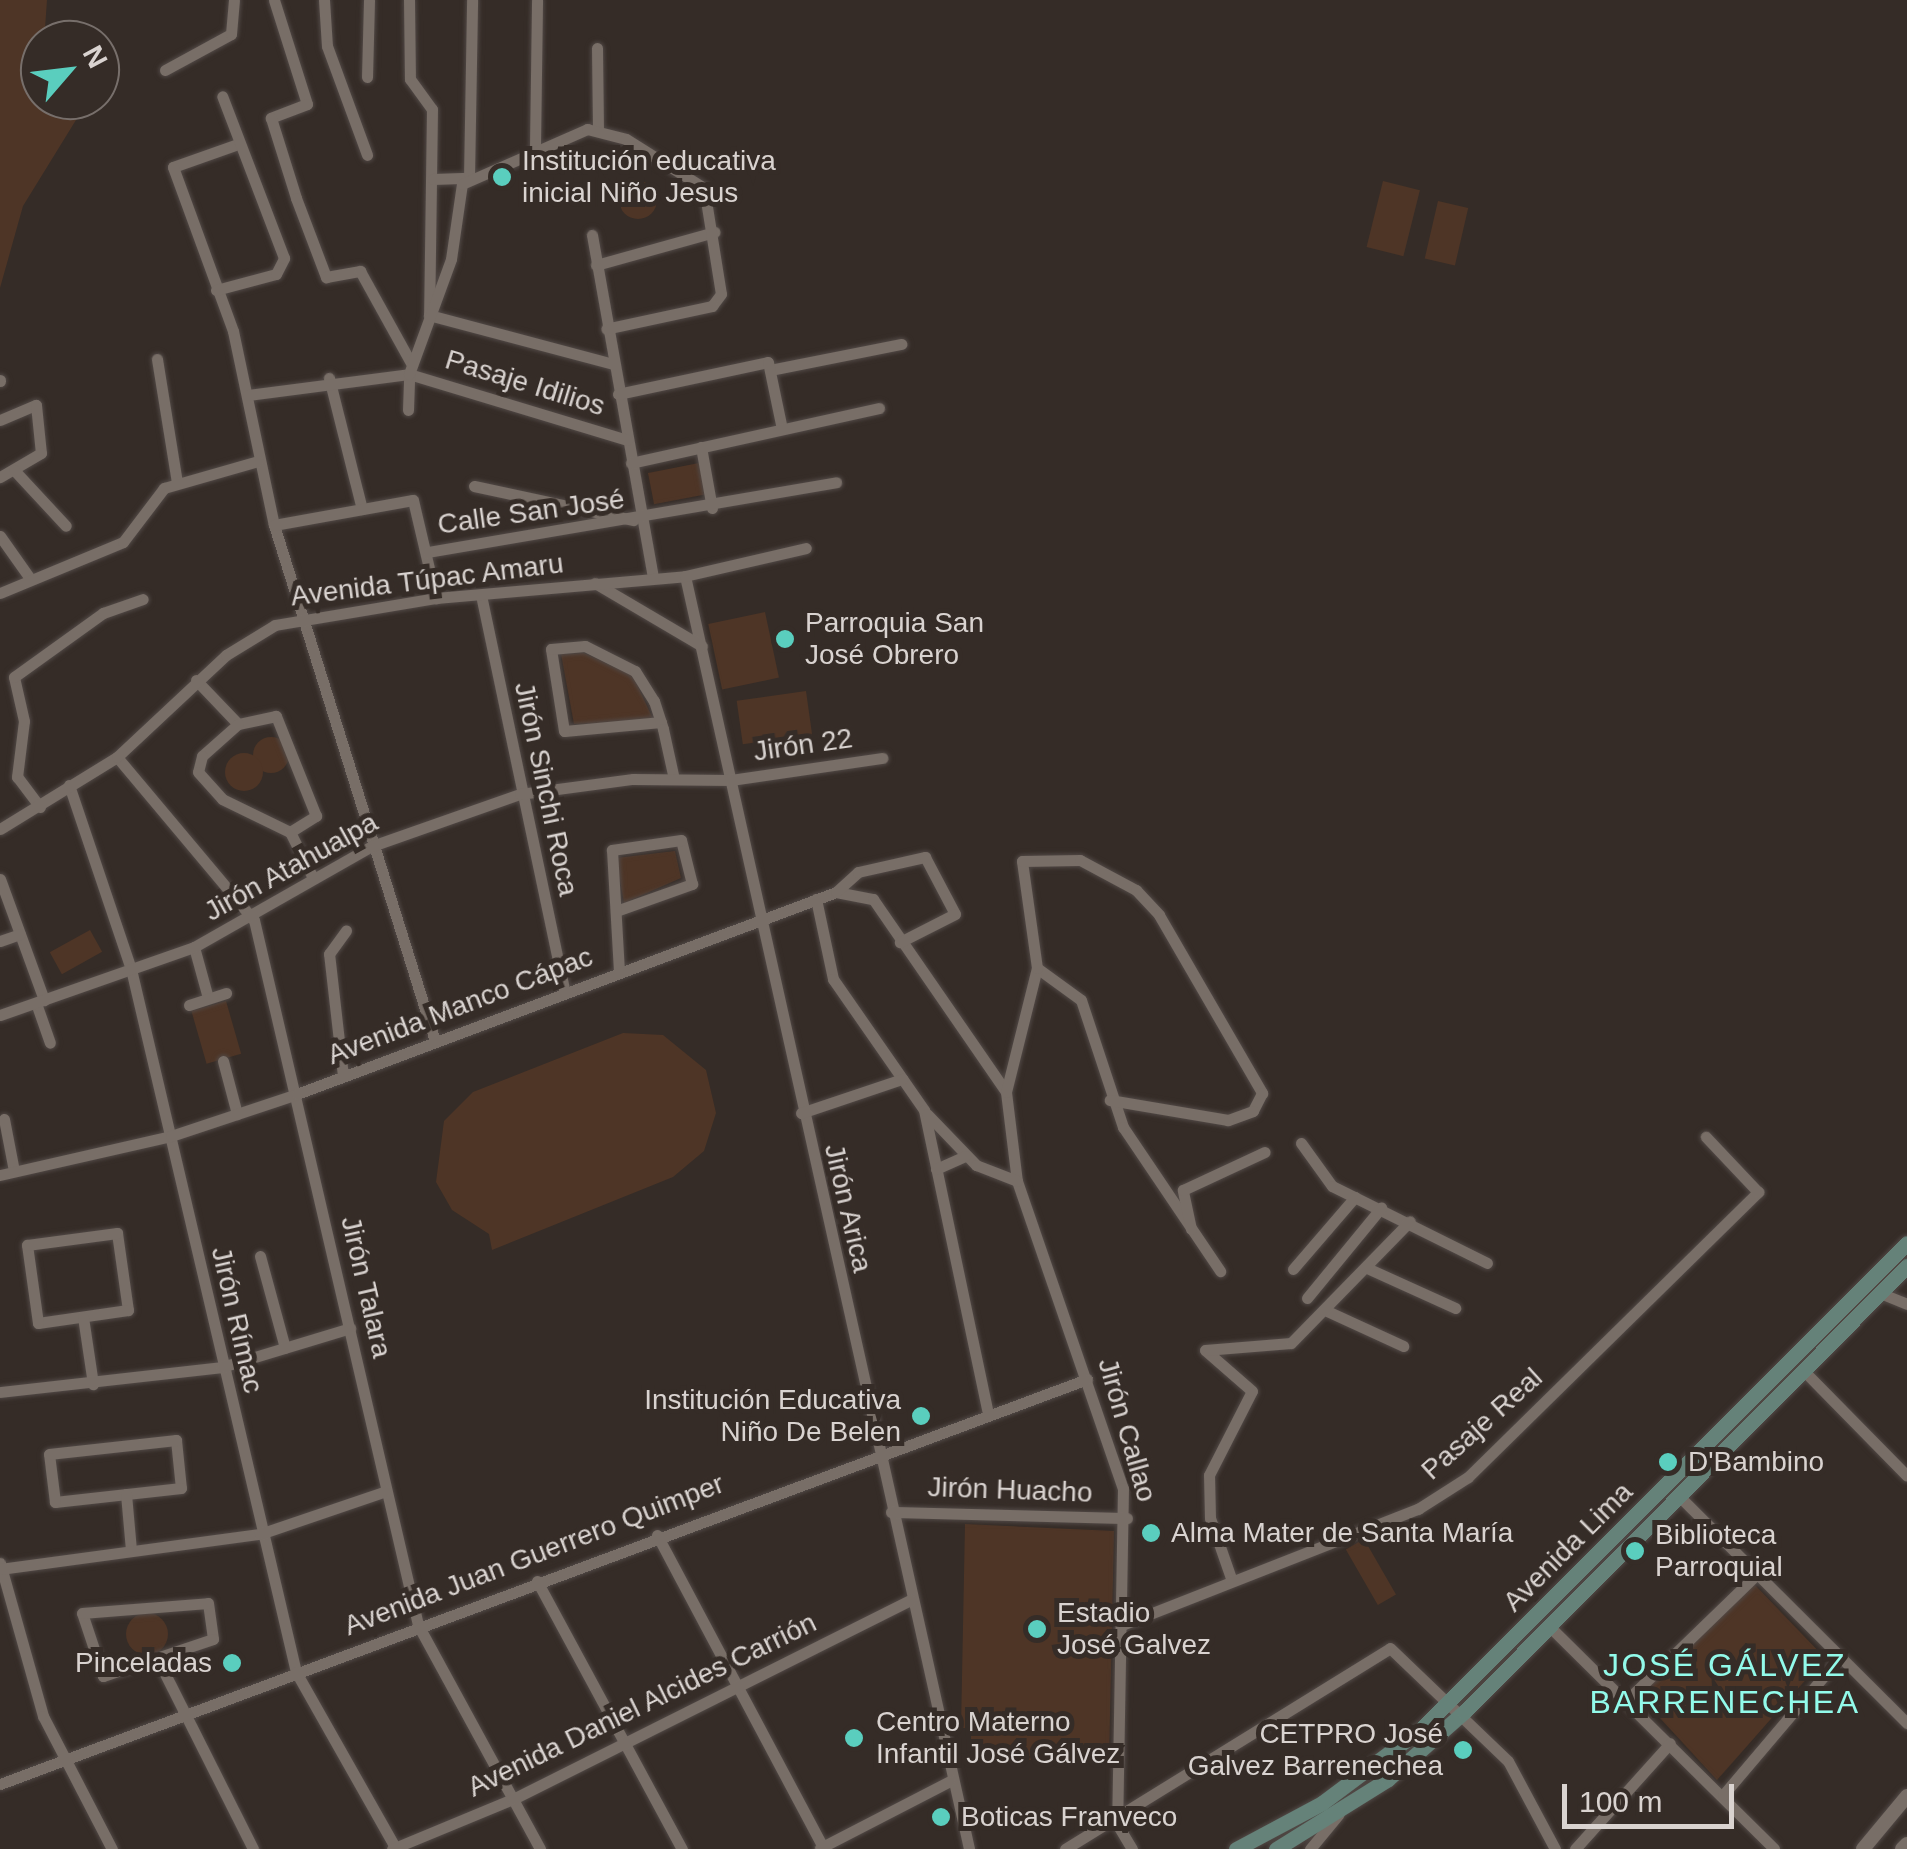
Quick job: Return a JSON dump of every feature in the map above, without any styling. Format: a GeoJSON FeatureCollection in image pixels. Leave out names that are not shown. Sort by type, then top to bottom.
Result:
{"type":"FeatureCollection","features":[{"type":"Feature","properties":{"kind":"main road","name":"Avenida Lima"},"geometry":{"type":"LineString","coordinates":[[1236,1849],[1278,1828],[1378,1766],[1449,1702],[1907,1243]]}},
{"type":"Feature","properties":{"kind":"main road","name":"Avenida Lima"},"geometry":{"type":"LineString","coordinates":[[1287,1847],[1340,1813],[1464,1712],[1907,1266]]}},
{"type":"Feature","properties":{"kind":"street"},"geometry":{"type":"LineString","coordinates":[[166,70],[231,34],[234,0]]}},
{"type":"Feature","properties":{"kind":"street"},"geometry":{"type":"LineString","coordinates":[[274,0],[308,104],[271,118],[326,277],[360,271],[411,370]]}},
{"type":"Feature","properties":{"kind":"street"},"geometry":{"type":"LineString","coordinates":[[324,0],[327,46],[367,155]]}},
{"type":"Feature","properties":{"kind":"street"},"geometry":{"type":"LineString","coordinates":[[368,77],[369,0]]}},
{"type":"Feature","properties":{"kind":"street"},"geometry":{"type":"LineString","coordinates":[[410,0],[410,79],[432,108],[429,315]]}},
{"type":"Feature","properties":{"kind":"street"},"geometry":{"type":"LineString","coordinates":[[408,410],[411,370],[468,178],[472,0]]}},
{"type":"Feature","properties":{"kind":"street"},"geometry":{"type":"LineString","coordinates":[[535,146],[537,0]]}},
{"type":"Feature","properties":{"kind":"street"},"geometry":{"type":"LineString","coordinates":[[597,48],[598,130]]}},
{"type":"Feature","properties":{"kind":"street"},"geometry":{"type":"LineString","coordinates":[[216,290],[283,268],[222,96]]}},
{"type":"Feature","properties":{"kind":"street"},"geometry":{"type":"LineString","coordinates":[[433,179],[468,178],[535,146],[598,130],[696,179],[714,232],[718,302],[606,329]]}},
{"type":"Feature","properties":{"kind":"street"},"geometry":{"type":"LineString","coordinates":[[238,144],[173,168],[248,395],[258,461],[274,525],[435,1041]]}},
{"type":"Feature","properties":{"kind":"street"},"geometry":{"type":"LineString","coordinates":[[596,265],[714,232]]}},
{"type":"Feature","properties":{"kind":"street"},"geometry":{"type":"LineString","coordinates":[[592,235],[653,577]]}},
{"type":"Feature","properties":{"kind":"street"},"geometry":{"type":"LineString","coordinates":[[429,315],[613,364]]}},
{"type":"Feature","properties":{"kind":"street"},"geometry":{"type":"LineString","coordinates":[[770,370],[901,344]]}},
{"type":"Feature","properties":{"kind":"street"},"geometry":{"type":"LineString","coordinates":[[157,359],[177,482]]}},
{"type":"Feature","properties":{"kind":"street"},"geometry":{"type":"LineString","coordinates":[[618,394],[768,362],[782,428]]}},
{"type":"Feature","properties":{"kind":"street","name":"Pasaje Idilios"},"geometry":{"type":"LineString","coordinates":[[248,395],[330,378],[411,370],[627,440]]}},
{"type":"Feature","properties":{"kind":"street"},"geometry":{"type":"LineString","coordinates":[[330,378],[362,508]]}},
{"type":"Feature","properties":{"kind":"street"},"geometry":{"type":"LineString","coordinates":[[0,420],[36,404],[40,456],[0,477]]}},
{"type":"Feature","properties":{"kind":"street"},"geometry":{"type":"LineString","coordinates":[[631,463],[878,408]]}},
{"type":"Feature","properties":{"kind":"street"},"geometry":{"type":"LineString","coordinates":[[701,447],[712,508]]}},
{"type":"Feature","properties":{"kind":"street"},"geometry":{"type":"LineString","coordinates":[[0,593],[29,577],[92,561],[124,542],[150,500],[177,482],[258,461]]}},
{"type":"Feature","properties":{"kind":"street"},"geometry":{"type":"LineString","coordinates":[[14,470],[66,526]]}},
{"type":"Feature","properties":{"kind":"street","name":"Calle San José"},"geometry":{"type":"LineString","coordinates":[[428,552],[642,522],[836,482]]}},
{"type":"Feature","properties":{"kind":"street"},"geometry":{"type":"LineString","coordinates":[[474,486],[642,522]]}},
{"type":"Feature","properties":{"kind":"street"},"geometry":{"type":"LineString","coordinates":[[274,525],[413,500],[436,598]]}},
{"type":"Feature","properties":{"kind":"street"},"geometry":{"type":"LineString","coordinates":[[0,536],[29,577]]}},
{"type":"Feature","properties":{"kind":"street","name":"Avenida Túpac Amaru"},"geometry":{"type":"LineString","coordinates":[[0,829],[117,757],[196,680],[248,638],[302,618],[436,598],[685,576],[806,548]]}},
{"type":"Feature","properties":{"kind":"street","name":"Jirón Arica"},"geometry":{"type":"LineString","coordinates":[[685,576],[950,1781],[969,1849]]}},
{"type":"Feature","properties":{"kind":"street"},"geometry":{"type":"LineString","coordinates":[[595,584],[702,646]]}},
{"type":"Feature","properties":{"kind":"street","name":"Jirón Sinchi Roca"},"geometry":{"type":"LineString","coordinates":[[481,594],[520,794],[565,992]]}},
{"type":"Feature","properties":{"kind":"street"},"geometry":{"type":"LineString","coordinates":[[40,807],[17,776],[24,721],[14,678],[103,613],[142,600]]}},
{"type":"Feature","properties":{"kind":"street"},"geometry":{"type":"LineString","coordinates":[[661,722],[564,731],[551,649],[610,654],[635,671],[661,722],[674,779]]}},
{"type":"Feature","properties":{"kind":"street"},"geometry":{"type":"LineString","coordinates":[[196,680],[238,724]]}},
{"type":"Feature","properties":{"kind":"street"},"geometry":{"type":"LineString","coordinates":[[290,832],[316,816],[282,727],[276,716],[238,724],[202,756],[198,772],[222,799],[290,832],[313,878]]}},
{"type":"Feature","properties":{"kind":"street","name":"Jirón Talara"},"geometry":{"type":"LineString","coordinates":[[117,757],[254,920],[418,1625],[540,1849]]}},
{"type":"Feature","properties":{"kind":"street","name":"Jirón 22"},"geometry":{"type":"LineString","coordinates":[[730,780],[882,758]]}},
{"type":"Feature","properties":{"kind":"street","name":"Jirón Atahualpa"},"geometry":{"type":"LineString","coordinates":[[0,1015],[194,948],[254,920],[313,878],[372,846],[520,794],[674,779],[730,780]]}},
{"type":"Feature","properties":{"kind":"street","name":"Jirón Rímac"},"geometry":{"type":"LineString","coordinates":[[69,785],[131,969],[260,1534],[296,1672],[394,1849]]}},
{"type":"Feature","properties":{"kind":"street"},"geometry":{"type":"LineString","coordinates":[[616,911],[692,884],[682,840],[612,850],[619,972]]}},
{"type":"Feature","properties":{"kind":"street","name":"Avenida Manco Cápac"},"geometry":{"type":"LineString","coordinates":[[0,1174],[171,1136],[297,1094],[836,892],[858,872],[926,857],[954,914],[900,942]]}},
{"type":"Feature","properties":{"kind":"street"},"geometry":{"type":"LineString","coordinates":[[1006,1092],[1036,968],[1022,860],[1080,860],[1136,890],[1262,1093],[1253,1111],[1228,1120],[1110,1100]]}},
{"type":"Feature","properties":{"kind":"street"},"geometry":{"type":"LineString","coordinates":[[0,879],[20,934],[50,1043]]}},
{"type":"Feature","properties":{"kind":"street"},"geometry":{"type":"LineString","coordinates":[[836,892],[866,893],[1006,1092]]}},
{"type":"Feature","properties":{"kind":"street"},"geometry":{"type":"LineString","coordinates":[[816,898],[833,979],[924,1110],[966,1156],[1017,1181]]}},
{"type":"Feature","properties":{"kind":"street"},"geometry":{"type":"LineString","coordinates":[[343,1076],[329,954],[346,931]]}},
{"type":"Feature","properties":{"kind":"street"},"geometry":{"type":"LineString","coordinates":[[0,941],[20,934]]}},
{"type":"Feature","properties":{"kind":"street"},"geometry":{"type":"LineString","coordinates":[[194,948],[208,998]]}},
{"type":"Feature","properties":{"kind":"street"},"geometry":{"type":"LineString","coordinates":[[1036,968],[1082,1000],[1110,1100],[1191,1233],[1220,1272]]}},
{"type":"Feature","properties":{"kind":"street"},"geometry":{"type":"LineString","coordinates":[[189,1004],[226,993]]}},
{"type":"Feature","properties":{"kind":"street"},"geometry":{"type":"LineString","coordinates":[[223,1061],[237,1114]]}},
{"type":"Feature","properties":{"kind":"street"},"geometry":{"type":"LineString","coordinates":[[801,1113],[902,1079]]}},
{"type":"Feature","properties":{"kind":"street","name":"Jirón Callao"},"geometry":{"type":"LineString","coordinates":[[1006,1092],[1017,1181],[1087,1378],[1127,1518],[1117,1824]]}},
{"type":"Feature","properties":{"kind":"street"},"geometry":{"type":"LineString","coordinates":[[924,1110],[987,1410]]}},
{"type":"Feature","properties":{"kind":"street"},"geometry":{"type":"LineString","coordinates":[[4,1119],[14,1171]]}},
{"type":"Feature","properties":{"kind":"street","name":"Pasaje Real"},"geometry":{"type":"LineString","coordinates":[[1124,1624],[1454,1488],[1758,1192],[1706,1138]]}},
{"type":"Feature","properties":{"kind":"street"},"geometry":{"type":"LineString","coordinates":[[1301,1143],[1326,1181],[1487,1263]]}},
{"type":"Feature","properties":{"kind":"street"},"geometry":{"type":"LineString","coordinates":[[1191,1233],[1183,1190],[1265,1152]]}},
{"type":"Feature","properties":{"kind":"street"},"geometry":{"type":"LineString","coordinates":[[936,1169],[966,1156]]}},
{"type":"Feature","properties":{"kind":"street"},"geometry":{"type":"LineString","coordinates":[[1293,1270],[1354,1197]]}},
{"type":"Feature","properties":{"kind":"street"},"geometry":{"type":"LineString","coordinates":[[1308,1298],[1381,1208]]}},
{"type":"Feature","properties":{"kind":"street"},"geometry":{"type":"LineString","coordinates":[[1232,1581],[1210,1518],[1208,1475],[1252,1390],[1205,1350],[1291,1343],[1327,1311],[1410,1221]]}},
{"type":"Feature","properties":{"kind":"street"},"geometry":{"type":"LineString","coordinates":[[116,1232],[128,1310],[83,1316],[38,1323],[26,1246],[116,1232]]}},
{"type":"Feature","properties":{"kind":"street"},"geometry":{"type":"LineString","coordinates":[[260,1256],[285,1348]]}},
{"type":"Feature","properties":{"kind":"street"},"geometry":{"type":"LineString","coordinates":[[1366,1268],[1454,1308]]}},
{"type":"Feature","properties":{"kind":"street"},"geometry":{"type":"LineString","coordinates":[[1880,1293],[1907,1304]]}},
{"type":"Feature","properties":{"kind":"street"},"geometry":{"type":"LineString","coordinates":[[1327,1311],[1403,1346]]}},
{"type":"Feature","properties":{"kind":"street"},"geometry":{"type":"LineString","coordinates":[[83,1316],[92,1384]]}},
{"type":"Feature","properties":{"kind":"street"},"geometry":{"type":"LineString","coordinates":[[0,1392],[222,1367],[350,1328]]}},
{"type":"Feature","properties":{"kind":"street"},"geometry":{"type":"LineString","coordinates":[[1804,1370],[1907,1476]]}},
{"type":"Feature","properties":{"kind":"street","name":"Avenida Juan Guerrero Quimper"},"geometry":{"type":"LineString","coordinates":[[0,1784],[878,1450],[1087,1378]]}},
{"type":"Feature","properties":{"kind":"street"},"geometry":{"type":"LineString","coordinates":[[176,1440],[181,1488],[126,1494],[55,1502],[49,1454],[176,1440]]}},
{"type":"Feature","properties":{"kind":"street"},"geometry":{"type":"LineString","coordinates":[[112,1849],[64,1760],[26,1669],[0,1567],[260,1534],[386,1491]]}},
{"type":"Feature","properties":{"kind":"street"},"geometry":{"type":"LineString","coordinates":[[126,1494],[131,1550]]}},
{"type":"Feature","properties":{"kind":"street"},"geometry":{"type":"LineString","coordinates":[[1678,1495],[1907,1722]]}},
{"type":"Feature","properties":{"kind":"street","name":"Jirón Huacho"},"geometry":{"type":"LineString","coordinates":[[892,1512],[1127,1518]]}},
{"type":"Feature","properties":{"kind":"street"},"geometry":{"type":"LineString","coordinates":[[657,1535],[822,1848],[950,1781]]}},
{"type":"Feature","properties":{"kind":"street"},"geometry":{"type":"LineString","coordinates":[[1626,1701],[1757,1574]]}},
{"type":"Feature","properties":{"kind":"street"},"geometry":{"type":"LineString","coordinates":[[538,1581],[682,1849]]}},
{"type":"Feature","properties":{"kind":"street","name":"Avenida Daniel Alcides Carrión"},"geometry":{"type":"LineString","coordinates":[[394,1849],[513,1800],[911,1600]]}},
{"type":"Feature","properties":{"kind":"street"},"geometry":{"type":"LineString","coordinates":[[208,1602],[213,1639],[157,1658],[103,1676],[82,1613],[208,1602]]}},
{"type":"Feature","properties":{"kind":"street"},"geometry":{"type":"LineString","coordinates":[[1548,1624],[1774,1849]]}},
{"type":"Feature","properties":{"kind":"street"},"geometry":{"type":"LineString","coordinates":[[1066,1849],[1117,1824],[1390,1648],[1464,1712],[1508,1761],[1555,1849]]}},
{"type":"Feature","properties":{"kind":"street"},"geometry":{"type":"LineString","coordinates":[[1723,1795],[1840,1656]]}},
{"type":"Feature","properties":{"kind":"street"},"geometry":{"type":"LineString","coordinates":[[157,1658],[180,1717],[253,1849]]}},
{"type":"Feature","properties":{"kind":"street"},"geometry":{"type":"LineString","coordinates":[[1575,1849],[1670,1743]]}},
{"type":"Feature","properties":{"kind":"street"},"geometry":{"type":"LineString","coordinates":[[1863,1849],[1907,1796]]}},
{"type":"Feature","properties":{"kind":"street"},"geometry":{"type":"LineString","coordinates":[[1310,1849],[1340,1813]]}},
{"type":"Feature","properties":{"kind":"street"},"geometry":{"type":"LineString","coordinates":[[1117,1824],[1132,1849]]}},
{"type":"Feature","properties":{"kind":"street"},"geometry":{"type":"LineString","coordinates":[[1278,1828],[1287,1847]]}},
{"type":"Feature","properties":{"kind":"shaded area"},"geometry":{"type":"Polygon","coordinates":[[[0,0],[47,0],[46,20],[20,20],[20,120],[76,120],[23,206],[0,288],[0,0]]]}},
{"type":"Feature","properties":{"kind":"shaded area"},"geometry":{"type":"Polygon","coordinates":[[[638,181],[651,187],[657,200],[651,213],[638,219],[625,213],[619,200],[625,187],[638,181]]]}},
{"type":"Feature","properties":{"kind":"shaded area"},"geometry":{"type":"Polygon","coordinates":[[[1383,181],[1420,190],[1403,256],[1367,247],[1383,181]]]}},
{"type":"Feature","properties":{"kind":"shaded area"},"geometry":{"type":"Polygon","coordinates":[[[1438,201],[1468,208],[1455,265],[1425,258],[1438,201]]]}},
{"type":"Feature","properties":{"kind":"shaded area"},"geometry":{"type":"Polygon","coordinates":[[[699,463],[705,494],[654,504],[648,473],[699,463]]]}},
{"type":"Feature","properties":{"kind":"shaded area"},"geometry":{"type":"Polygon","coordinates":[[[765,612],[779,678],[722,690],[708,624],[765,612]]]}},
{"type":"Feature","properties":{"kind":"shaded area"},"geometry":{"type":"Polygon","coordinates":[[[584,653],[633,676],[654,721],[574,724],[561,654],[584,653]]]}},
{"type":"Feature","properties":{"kind":"shaded area"},"geometry":{"type":"Polygon","coordinates":[[[806,691],[812,735],[743,744],[737,701],[806,691]]]}},
{"type":"Feature","properties":{"kind":"shaded area"},"geometry":{"type":"Polygon","coordinates":[[[271,737],[284,742],[289,755],[284,768],[271,773],[258,768],[253,755],[258,742],[271,737]]]}},
{"type":"Feature","properties":{"kind":"shaded area"},"geometry":{"type":"Polygon","coordinates":[[[244,753],[257,759],[263,772],[257,785],[244,791],[231,785],[225,772],[231,759],[244,753]]]}},
{"type":"Feature","properties":{"kind":"shaded area"},"geometry":{"type":"Polygon","coordinates":[[[675,851],[681,878],[624,903],[616,858],[675,851]]]}},
{"type":"Feature","properties":{"kind":"shaded area"},"geometry":{"type":"Polygon","coordinates":[[[90,930],[102,952],[62,974],[50,952],[90,930]]]}},
{"type":"Feature","properties":{"kind":"shaded area"},"geometry":{"type":"Polygon","coordinates":[[[226,1001],[241,1054],[207,1064],[191,1011],[226,1001]]]}},
{"type":"Feature","properties":{"kind":"shaded area"},"geometry":{"type":"Polygon","coordinates":[[[623,1033],[663,1035],[706,1070],[716,1113],[704,1151],[673,1177],[492,1250],[489,1234],[452,1210],[436,1182],[444,1121],[473,1092],[623,1033]]]}},
{"type":"Feature","properties":{"kind":"shaded area","name":"Estadio José Galvez"},"geometry":{"type":"Polygon","coordinates":[[[965,1524],[1114,1531],[1109,1761],[971,1759],[971,1728],[961,1728],[965,1524]]]}},
{"type":"Feature","properties":{"kind":"shaded area"},"geometry":{"type":"Polygon","coordinates":[[[1364,1539],[1396,1594],[1378,1605],[1346,1550],[1364,1539]]]}},
{"type":"Feature","properties":{"kind":"shaded area"},"geometry":{"type":"Polygon","coordinates":[[[1754,1584],[1825,1658],[1717,1780],[1637,1693],[1754,1584]]]}},
{"type":"Feature","properties":{"kind":"shaded area"},"geometry":{"type":"Polygon","coordinates":[[[147,1613],[161,1620],[168,1634],[161,1648],[147,1655],[133,1648],[126,1634],[133,1620],[147,1613]]]}},
{"type":"Feature","properties":{"kind":"place","name":"Institución educativa inicial Niño Jesus"},"geometry":{"type":"Point","coordinates":[502,177]}},
{"type":"Feature","properties":{"kind":"place","name":"Parroquia San José Obrero"},"geometry":{"type":"Point","coordinates":[785,639]}},
{"type":"Feature","properties":{"kind":"place","name":"Institución Educativa Niño De Belen"},"geometry":{"type":"Point","coordinates":[921,1416]}},
{"type":"Feature","properties":{"kind":"place","name":"D'Bambino"},"geometry":{"type":"Point","coordinates":[1668,1462]}},
{"type":"Feature","properties":{"kind":"place","name":"Alma Mater de Santa María"},"geometry":{"type":"Point","coordinates":[1151,1533]}},
{"type":"Feature","properties":{"kind":"place","name":"Biblioteca Parroquial"},"geometry":{"type":"Point","coordinates":[1635,1551]}},
{"type":"Feature","properties":{"kind":"place","name":"Estadio José Galvez"},"geometry":{"type":"Point","coordinates":[1037,1629]}},
{"type":"Feature","properties":{"kind":"place","name":"Pinceladas"},"geometry":{"type":"Point","coordinates":[232,1663]}},
{"type":"Feature","properties":{"kind":"place","name":"Centro Materno Infantil José Gálvez"},"geometry":{"type":"Point","coordinates":[854,1738]}},
{"type":"Feature","properties":{"kind":"place","name":"CETPRO José Galvez Barrenechea"},"geometry":{"type":"Point","coordinates":[1463,1750]}},
{"type":"Feature","properties":{"kind":"place","name":"Boticas Franveco"},"geometry":{"type":"Point","coordinates":[941,1817]}},
{"type":"Feature","properties":{"kind":"district","name":"JOSÉ GÁLVEZ BARRENECHEA"},"geometry":{"type":"Point","coordinates":[1725,1684]}}]}
